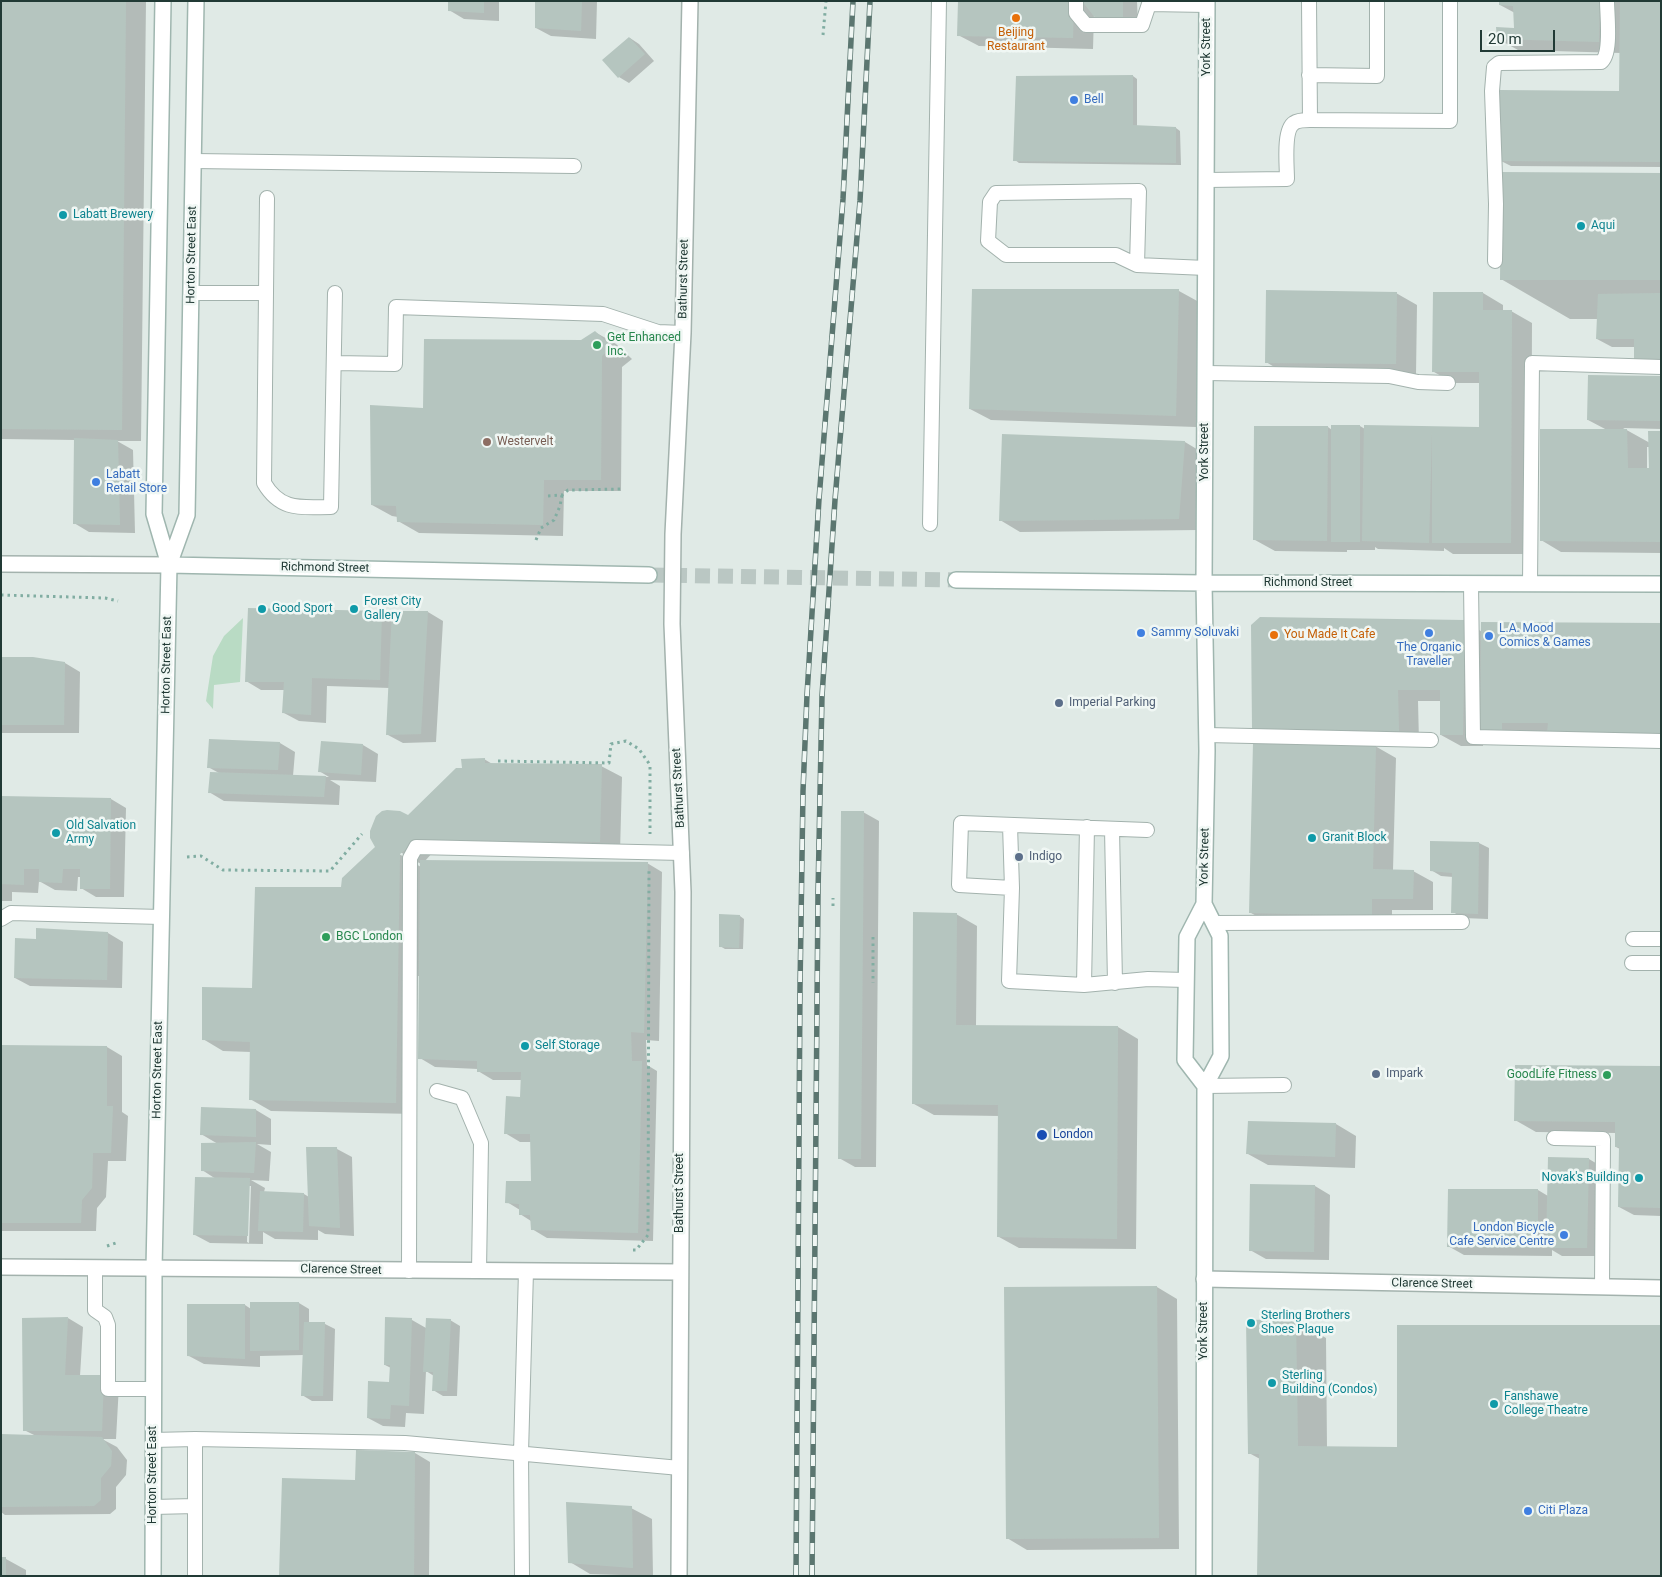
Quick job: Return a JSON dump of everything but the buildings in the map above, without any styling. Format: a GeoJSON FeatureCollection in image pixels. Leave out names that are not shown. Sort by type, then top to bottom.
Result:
{"type":"FeatureCollection","features":[{"type":"Feature","properties":{"kind":"main road","name":"Horton Street East"},"geometry":{"type":"LineString","coordinates":[[152,1576],[154,1268],[169,565],[154,514],[162,1]]}},
{"type":"Feature","properties":{"kind":"main road","name":"Horton Street East"},"geometry":{"type":"LineString","coordinates":[[169,565],[187,515],[196,1]]}},
{"type":"Feature","properties":{"kind":"main road","name":"Bathurst Street"},"geometry":{"type":"LineString","coordinates":[[679,1576],[682,853],[672,624],[673,534],[683,333],[690,1]]}},
{"type":"Feature","properties":{"kind":"main road","name":"York Street"},"geometry":{"type":"LineString","coordinates":[[1205,1086],[1185,1060],[1187,937],[1204,904],[1207,735],[1204,583],[1207,3]]}},
{"type":"Feature","properties":{"kind":"main road","name":"Richmond Street"},"geometry":{"type":"LineString","coordinates":[[1,564],[169,565],[649,575]]}},
{"type":"Feature","properties":{"kind":"main road","name":"Richmond Street"},"geometry":{"type":"LineString","coordinates":[[956,580],[1204,583],[1661,584]]}},
{"type":"Feature","properties":{"kind":"main road","name":"York Street"},"geometry":{"type":"LineString","coordinates":[[1204,904],[1220,936],[1221,1056],[1205,1086],[1204,1576]]}},
{"type":"Feature","properties":{"kind":"main road","name":"Clarence Street"},"geometry":{"type":"LineString","coordinates":[[1,1267],[680,1272]]}},
{"type":"Feature","properties":{"kind":"main road","name":"Clarence Street"},"geometry":{"type":"LineString","coordinates":[[1204,1279],[1661,1288]]}},
{"type":"Feature","properties":{"kind":"lane"},"geometry":{"type":"LineString","coordinates":[[930,524],[939,1]]}},
{"type":"Feature","properties":{"kind":"lane"},"geometry":{"type":"LineString","coordinates":[[1076,1],[1076,13],[1086,25],[1142,25],[1149,3],[1207,3]]}},
{"type":"Feature","properties":{"kind":"lane"},"geometry":{"type":"LineString","coordinates":[[1309,1],[1310,120]]}},
{"type":"Feature","properties":{"kind":"lane"},"geometry":{"type":"LineString","coordinates":[[1309,75],[1376,76],[1377,1]]}},
{"type":"Feature","properties":{"kind":"lane"},"geometry":{"type":"LineString","coordinates":[[1206,180],[1287,178],[1287,132],[1292,123],[1297,121],[1450,120],[1450,1]]}},
{"type":"Feature","properties":{"kind":"lane"},"geometry":{"type":"LineString","coordinates":[[1495,261],[1496,204],[1492,91],[1494,67],[1499,63],[1601,62],[1604,60],[1607,51],[1607,1]]}},
{"type":"Feature","properties":{"kind":"lane"},"geometry":{"type":"LineString","coordinates":[[194,161],[574,166]]}},
{"type":"Feature","properties":{"kind":"lane"},"geometry":{"type":"LineString","coordinates":[[1136,265],[1140,191],[996,193],[990,202],[988,241],[1006,255],[1116,255],[1136,265],[1206,268]]}},
{"type":"Feature","properties":{"kind":"lane"},"geometry":{"type":"LineString","coordinates":[[267,198],[264,483],[271,495],[289,506],[331,507],[335,293]]}},
{"type":"Feature","properties":{"kind":"lane"},"geometry":{"type":"LineString","coordinates":[[191,293],[266,293]]}},
{"type":"Feature","properties":{"kind":"lane"},"geometry":{"type":"LineString","coordinates":[[334,363],[395,364],[396,307],[603,314],[658,332],[683,333]]}},
{"type":"Feature","properties":{"kind":"lane"},"geometry":{"type":"LineString","coordinates":[[1530,584],[1532,363],[1661,367]]}},
{"type":"Feature","properties":{"kind":"lane"},"geometry":{"type":"LineString","coordinates":[[1206,373],[1389,376],[1418,382],[1448,383]]}},
{"type":"Feature","properties":{"kind":"lane"},"geometry":{"type":"LineString","coordinates":[[1471,584],[1473,737],[1661,741]]}},
{"type":"Feature","properties":{"kind":"lane"},"geometry":{"type":"LineString","coordinates":[[1207,735],[1431,740]]}},
{"type":"Feature","properties":{"kind":"lane"},"geometry":{"type":"LineString","coordinates":[[1012,888],[960,885],[961,823],[1147,830]]}},
{"type":"Feature","properties":{"kind":"lane"},"geometry":{"type":"LineString","coordinates":[[1010,825],[1012,888],[1010,981],[1084,985],[1148,979],[1186,980]]}},
{"type":"Feature","properties":{"kind":"lane"},"geometry":{"type":"LineString","coordinates":[[1084,985],[1087,827]]}},
{"type":"Feature","properties":{"kind":"lane"},"geometry":{"type":"LineString","coordinates":[[1112,829],[1115,983]]}},
{"type":"Feature","properties":{"kind":"lane"},"geometry":{"type":"LineString","coordinates":[[409,1271],[410,858],[416,847],[682,853]]}},
{"type":"Feature","properties":{"kind":"lane"},"geometry":{"type":"LineString","coordinates":[[1,919],[11,913],[161,917]]}},
{"type":"Feature","properties":{"kind":"lane"},"geometry":{"type":"LineString","coordinates":[[1214,923],[1462,922]]}},
{"type":"Feature","properties":{"kind":"lane"},"geometry":{"type":"LineString","coordinates":[[1633,939],[1661,940]]}},
{"type":"Feature","properties":{"kind":"lane"},"geometry":{"type":"LineString","coordinates":[[1632,963],[1661,963]]}},
{"type":"Feature","properties":{"kind":"lane"},"geometry":{"type":"LineString","coordinates":[[1205,1086],[1284,1085]]}},
{"type":"Feature","properties":{"kind":"lane"},"geometry":{"type":"LineString","coordinates":[[437,1091],[462,1098],[481,1144],[479,1271]]}},
{"type":"Feature","properties":{"kind":"lane"},"geometry":{"type":"LineString","coordinates":[[1554,1138],[1603,1139],[1602,1287]]}},
{"type":"Feature","properties":{"kind":"lane"},"geometry":{"type":"LineString","coordinates":[[95,1268],[95,1310],[105,1317],[108,1325],[108,1389],[153,1389]]}},
{"type":"Feature","properties":{"kind":"lane"},"geometry":{"type":"LineString","coordinates":[[522,1576],[521,1453],[526,1272]]}},
{"type":"Feature","properties":{"kind":"lane"},"geometry":{"type":"LineString","coordinates":[[194,1576],[195,1439]]}},
{"type":"Feature","properties":{"kind":"lane"},"geometry":{"type":"LineString","coordinates":[[153,1440],[405,1443],[680,1468]]}},
{"type":"Feature","properties":{"kind":"lane"},"geometry":{"type":"LineString","coordinates":[[153,1507],[195,1506]]}},
{"type":"Feature","properties":{"kind":"path"},"geometry":{"type":"LineString","coordinates":[[823,35],[826,1]]}},
{"type":"Feature","properties":{"kind":"path"},"geometry":{"type":"LineString","coordinates":[[548,496],[562,495],[568,490],[624,489]]}},
{"type":"Feature","properties":{"kind":"path"},"geometry":{"type":"LineString","coordinates":[[536,540],[541,528],[554,520],[562,495]]}},
{"type":"Feature","properties":{"kind":"path"},"geometry":{"type":"LineString","coordinates":[[1,595],[105,598],[118,601]]}},
{"type":"Feature","properties":{"kind":"path"},"geometry":{"type":"LineString","coordinates":[[498,761],[609,763],[611,744],[626,741],[640,749],[650,765],[648,1235],[636,1250],[626,1250]]}},
{"type":"Feature","properties":{"kind":"path"},"geometry":{"type":"LineString","coordinates":[[186,857],[202,856],[223,870],[330,871],[362,834]]}},
{"type":"Feature","properties":{"kind":"path"},"geometry":{"type":"LineString","coordinates":[[832,898],[832,906]]}},
{"type":"Feature","properties":{"kind":"path"},"geometry":{"type":"LineString","coordinates":[[872,937],[873,983]]}},
{"type":"Feature","properties":{"kind":"green space"},"geometry":{"type":"Polygon","coordinates":[[[243,618],[240,682],[214,685],[213,709],[206,701],[213,656],[224,636],[243,618]]]}},
{"type":"Feature","properties":{"kind":"tunnel"},"geometry":{"type":"LineString","coordinates":[[649,575],[956,580]]}},
{"type":"Feature","properties":{"kind":"railway"},"geometry":{"type":"LineString","coordinates":[[796,1576],[803,791],[819,499],[843,199],[853,1]]}},
{"type":"Feature","properties":{"kind":"railway"},"geometry":{"type":"LineString","coordinates":[[812,1576],[818,893],[822,696],[835,500],[860,201],[870,1]]}},
{"type":"Feature","properties":{"kind":"place","name":"Beijing Restaurant"},"geometry":{"type":"Point","coordinates":[1016,18]}},
{"type":"Feature","properties":{"kind":"place","name":"Bell"},"geometry":{"type":"Point","coordinates":[1074,100]}},
{"type":"Feature","properties":{"kind":"place","name":"Labatt Brewery"},"geometry":{"type":"Point","coordinates":[63,215]}},
{"type":"Feature","properties":{"kind":"place","name":"Aqui"},"geometry":{"type":"Point","coordinates":[1581,226]}},
{"type":"Feature","properties":{"kind":"place","name":"Get Enhanced Inc."},"geometry":{"type":"Point","coordinates":[597,345]}},
{"type":"Feature","properties":{"kind":"place","name":"Westervelt"},"geometry":{"type":"Point","coordinates":[487,442]}},
{"type":"Feature","properties":{"kind":"place","name":"Labatt Retail Store"},"geometry":{"type":"Point","coordinates":[96,482]}},
{"type":"Feature","properties":{"kind":"place","name":"Good Sport"},"geometry":{"type":"Point","coordinates":[262,609]}},
{"type":"Feature","properties":{"kind":"place","name":"Forest City Gallery"},"geometry":{"type":"Point","coordinates":[354,609]}},
{"type":"Feature","properties":{"kind":"place","name":"Sammy Soluvaki"},"geometry":{"type":"Point","coordinates":[1141,633]}},
{"type":"Feature","properties":{"kind":"place","name":"The Organic Traveller"},"geometry":{"type":"Point","coordinates":[1429,633]}},
{"type":"Feature","properties":{"kind":"place","name":"You Made It Cafe"},"geometry":{"type":"Point","coordinates":[1274,635]}},
{"type":"Feature","properties":{"kind":"place","name":"L.A. Mood Comics & Games"},"geometry":{"type":"Point","coordinates":[1489,636]}},
{"type":"Feature","properties":{"kind":"place","name":"Imperial Parking"},"geometry":{"type":"Point","coordinates":[1059,703]}},
{"type":"Feature","properties":{"kind":"place","name":"Old Salvation Army"},"geometry":{"type":"Point","coordinates":[56,833]}},
{"type":"Feature","properties":{"kind":"place","name":"Granit Block"},"geometry":{"type":"Point","coordinates":[1312,838]}},
{"type":"Feature","properties":{"kind":"place","name":"Indigo"},"geometry":{"type":"Point","coordinates":[1019,857]}},
{"type":"Feature","properties":{"kind":"place","name":"BGC London"},"geometry":{"type":"Point","coordinates":[326,937]}},
{"type":"Feature","properties":{"kind":"place","name":"Self Storage"},"geometry":{"type":"Point","coordinates":[525,1046]}},
{"type":"Feature","properties":{"kind":"place","name":"Impark"},"geometry":{"type":"Point","coordinates":[1376,1074]}},
{"type":"Feature","properties":{"kind":"place","name":"GoodLife Fitness"},"geometry":{"type":"Point","coordinates":[1607,1075]}},
{"type":"Feature","properties":{"kind":"place","name":"London"},"geometry":{"type":"Point","coordinates":[1042,1135]}},
{"type":"Feature","properties":{"kind":"place","name":"Novak's Building"},"geometry":{"type":"Point","coordinates":[1639,1178]}},
{"type":"Feature","properties":{"kind":"place","name":"London Bicycle Cafe Service Centre"},"geometry":{"type":"Point","coordinates":[1564,1235]}},
{"type":"Feature","properties":{"kind":"place","name":"Sterling Brothers Shoes Plaque"},"geometry":{"type":"Point","coordinates":[1251,1323]}},
{"type":"Feature","properties":{"kind":"place","name":"Sterling Building (Condos)"},"geometry":{"type":"Point","coordinates":[1272,1383]}},
{"type":"Feature","properties":{"kind":"place","name":"Fanshawe College Theatre"},"geometry":{"type":"Point","coordinates":[1494,1404]}},
{"type":"Feature","properties":{"kind":"place","name":"Citi Plaza"},"geometry":{"type":"Point","coordinates":[1528,1511]}}]}
